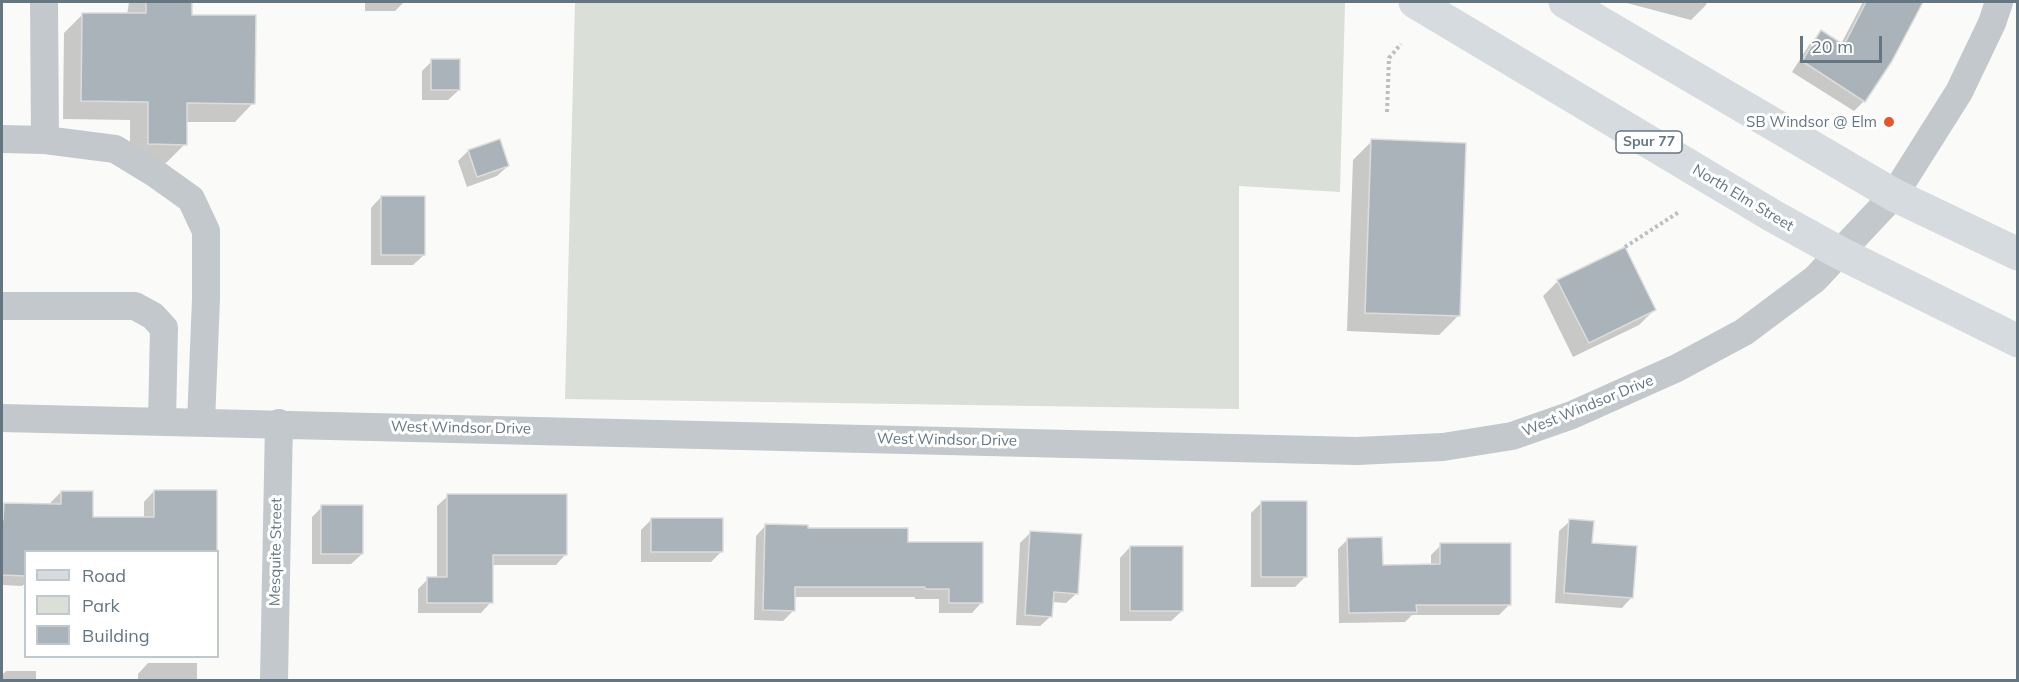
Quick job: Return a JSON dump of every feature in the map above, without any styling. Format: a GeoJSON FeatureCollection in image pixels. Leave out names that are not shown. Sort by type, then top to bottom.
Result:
{"type":"FeatureCollection","features":[{"type":"Feature","properties":{"kind":"main road","name":"North Elm Street"},"geometry":{"type":"LineString","coordinates":[[1415,2],[1773,216],[1840,253],[2018,341]]}},
{"type":"Feature","properties":{"kind":"main road"},"geometry":{"type":"LineString","coordinates":[[1565,2],[1894,195],[2018,254]]}},
{"type":"Feature","properties":{"kind":"street"},"geometry":{"type":"LineString","coordinates":[[44,2],[45,140]]}},
{"type":"Feature","properties":{"kind":"street","name":"West Windsor Drive"},"geometry":{"type":"LineString","coordinates":[[2,418],[1357,451],[1443,447],[1512,436],[1572,415],[1677,368],[1744,332],[1815,279],[1894,195],[1959,92],[1992,23],[1999,2]]}},
{"type":"Feature","properties":{"kind":"street"},"geometry":{"type":"LineString","coordinates":[[2,139],[45,140],[115,149],[191,199],[206,231],[201,422]]}},
{"type":"Feature","properties":{"kind":"street"},"geometry":{"type":"LineString","coordinates":[[2,306],[135,306],[153,316],[164,328],[162,421]]}},
{"type":"Feature","properties":{"kind":"street","name":"Mesquite Street"},"geometry":{"type":"LineString","coordinates":[[274,681],[279,423]]}},
{"type":"Feature","properties":{"kind":"path"},"geometry":{"type":"LineString","coordinates":[[1387,112],[1389,58],[1401,44]]}},
{"type":"Feature","properties":{"kind":"path"},"geometry":{"type":"LineString","coordinates":[[1625,247],[1679,212]]}},
{"type":"Feature","properties":{"kind":"green space"},"geometry":{"type":"Polygon","coordinates":[[[575,2],[1345,2],[1340,192],[1239,186],[1239,409],[565,399],[575,2]]]}},
{"type":"Feature","properties":{"kind":"building"},"geometry":{"type":"Polygon","coordinates":[[[146,2],[192,2],[192,15],[256,15],[255,104],[187,103],[187,145],[148,144],[148,102],[81,101],[82,13],[146,13],[146,2]]]}},
{"type":"Feature","properties":{"kind":"building"},"geometry":{"type":"Polygon","coordinates":[[[1866,2],[1923,2],[1892,61],[1865,102],[1802,61],[1821,30],[1844,45],[1866,2]]]}},
{"type":"Feature","properties":{"kind":"building"},"geometry":{"type":"Polygon","coordinates":[[[431,59],[460,59],[460,90],[431,90],[431,59]]]}},
{"type":"Feature","properties":{"kind":"building"},"geometry":{"type":"Polygon","coordinates":[[[500,139],[509,166],[477,177],[468,150],[500,139]]]}},
{"type":"Feature","properties":{"kind":"building"},"geometry":{"type":"Polygon","coordinates":[[[1371,139],[1466,143],[1460,316],[1365,313],[1371,139]]]}},
{"type":"Feature","properties":{"kind":"building"},"geometry":{"type":"Polygon","coordinates":[[[381,196],[425,196],[425,255],[381,255],[381,196]]]}},
{"type":"Feature","properties":{"kind":"building"},"geometry":{"type":"Polygon","coordinates":[[[1625,247],[1656,310],[1589,343],[1557,280],[1625,247]]]}},
{"type":"Feature","properties":{"kind":"building"},"geometry":{"type":"Polygon","coordinates":[[[154,490],[217,490],[217,550],[24,550],[24,576],[2,575],[4,503],[61,504],[61,491],[93,491],[93,517],[154,517],[154,490]]]}},
{"type":"Feature","properties":{"kind":"building"},"geometry":{"type":"Polygon","coordinates":[[[447,494],[567,494],[567,555],[493,555],[493,603],[427,603],[427,577],[447,577],[447,494]]]}},
{"type":"Feature","properties":{"kind":"building"},"geometry":{"type":"Polygon","coordinates":[[[1261,501],[1307,501],[1307,577],[1261,577],[1261,501]]]}},
{"type":"Feature","properties":{"kind":"building"},"geometry":{"type":"Polygon","coordinates":[[[321,505],[363,505],[363,554],[321,554],[321,505]]]}},
{"type":"Feature","properties":{"kind":"building"},"geometry":{"type":"Polygon","coordinates":[[[651,518],[723,518],[723,552],[651,552],[651,518]]]}},
{"type":"Feature","properties":{"kind":"building"},"geometry":{"type":"Polygon","coordinates":[[[1569,519],[1594,521],[1592,543],[1637,546],[1633,598],[1564,593],[1569,519]]]}},
{"type":"Feature","properties":{"kind":"building"},"geometry":{"type":"Polygon","coordinates":[[[765,524],[808,525],[808,528],[908,528],[908,542],[983,542],[983,603],[949,603],[949,589],[795,587],[795,611],[763,610],[765,524]]]}},
{"type":"Feature","properties":{"kind":"building"},"geometry":{"type":"Polygon","coordinates":[[[1030,531],[1082,534],[1078,594],[1054,592],[1052,617],[1025,615],[1030,531]]]}},
{"type":"Feature","properties":{"kind":"building"},"geometry":{"type":"Polygon","coordinates":[[[1382,537],[1383,565],[1440,564],[1440,543],[1511,543],[1511,605],[1416,605],[1417,612],[1349,613],[1347,538],[1382,537]]]}},
{"type":"Feature","properties":{"kind":"building"},"geometry":{"type":"Polygon","coordinates":[[[1130,546],[1183,546],[1183,611],[1130,611],[1130,546]]]}},
{"type":"Feature","properties":{"kind":"place","name":"SB Windsor @ Elm"},"geometry":{"type":"Point","coordinates":[1889,122]}}]}
